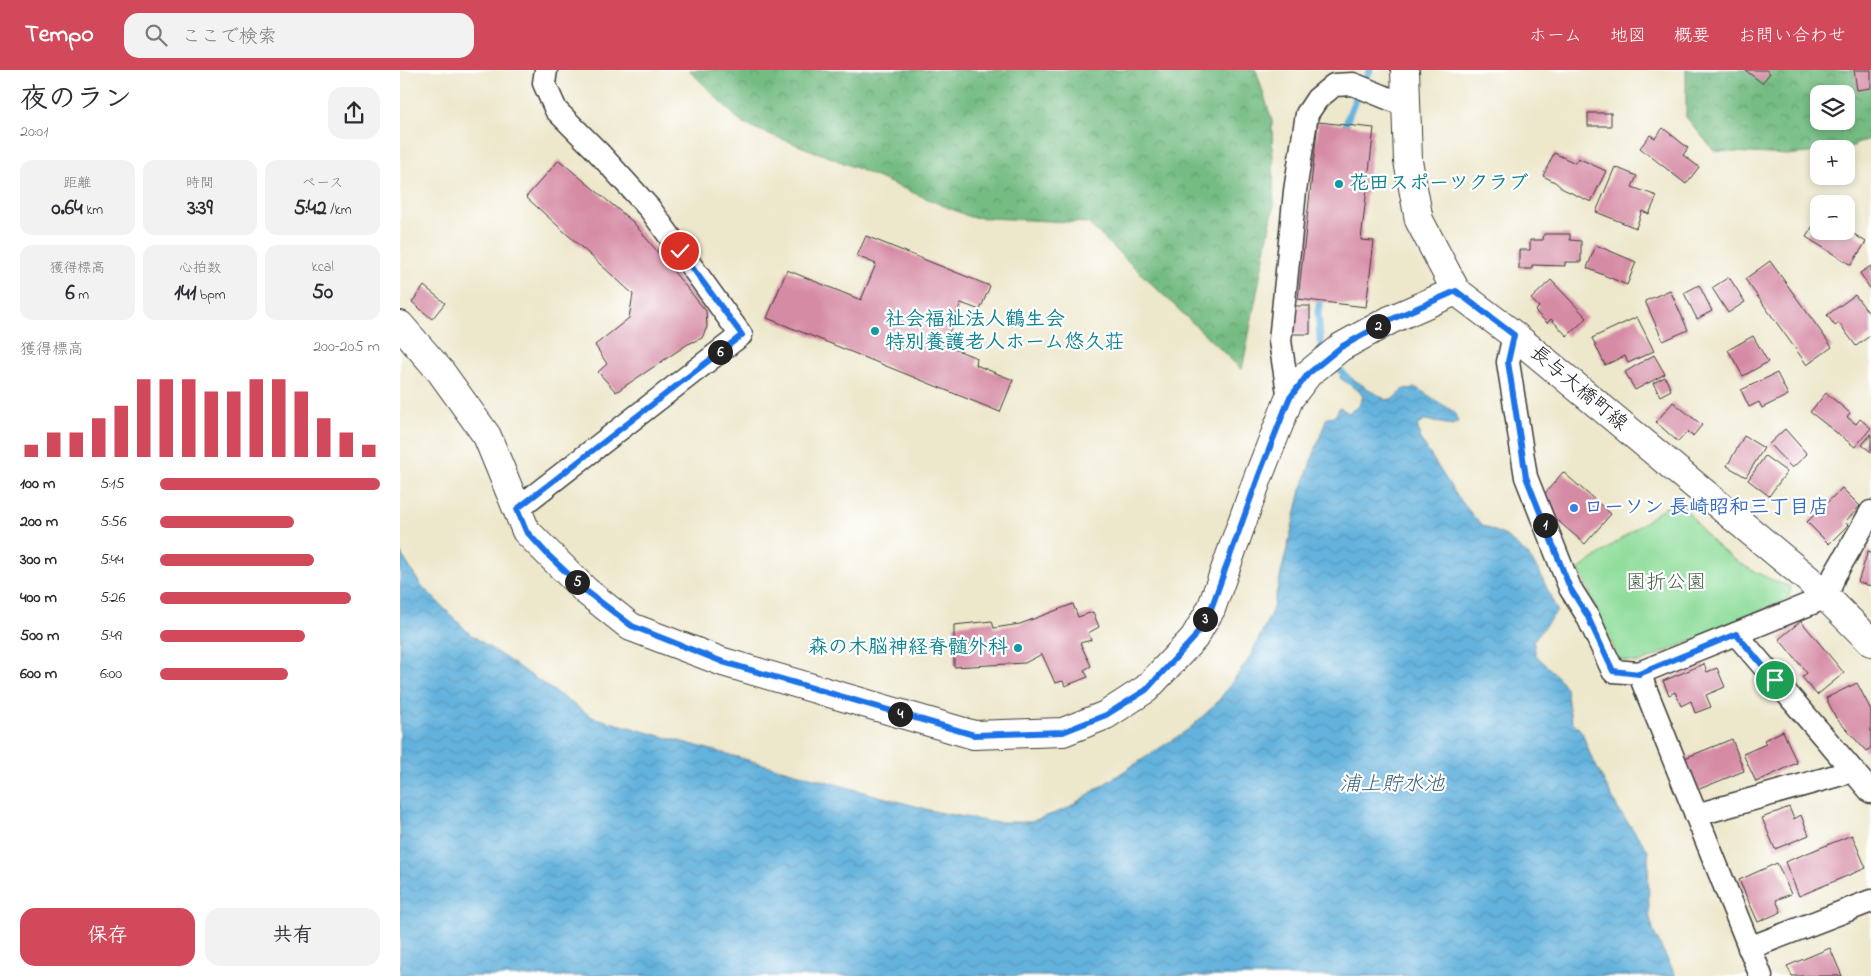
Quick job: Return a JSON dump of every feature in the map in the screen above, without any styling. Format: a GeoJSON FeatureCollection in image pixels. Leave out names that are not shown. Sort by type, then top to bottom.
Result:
{"type":"FeatureCollection","features":[{"type":"Feature","properties":{"kind":"street"},"geometry":{"type":"LineString","coordinates":[[517,509],[742,335],[650,209],[598,152],[556,110],[544,83],[546,70]]}},
{"type":"Feature","properties":{"kind":"street","name":"長与大橋町線"},"geometry":{"type":"LineString","coordinates":[[1405,70],[1408,161],[1419,220],[1456,291],[1514,335],[1808,579],[1871,642]]}},
{"type":"Feature","properties":{"kind":"street"},"geometry":{"type":"LineString","coordinates":[[1289,399],[1280,341],[1295,191],[1308,114],[1317,100],[1334,85],[1353,84],[1407,106]]}},
{"type":"Feature","properties":{"kind":"street"},"geometry":{"type":"LineString","coordinates":[[400,325],[441,372],[486,436],[526,531],[586,591],[632,626],[723,662],[974,735],[1063,732],[1106,715],[1146,690],[1194,638],[1211,609],[1259,475],[1289,399],[1316,366],[1341,347],[1390,320],[1456,291]]}},
{"type":"Feature","properties":{"kind":"street"},"geometry":{"type":"LineString","coordinates":[[1514,335],[1508,362],[1526,477],[1570,588],[1587,615],[1613,671],[1639,674],[1827,597],[1834,576],[1871,512]]}},
{"type":"Feature","properties":{"kind":"street"},"geometry":{"type":"LineString","coordinates":[[1736,634],[1871,792]]}},
{"type":"Feature","properties":{"kind":"street"},"geometry":{"type":"LineString","coordinates":[[1639,674],[1761,976]]}},
{"type":"Feature","properties":{"kind":"street"},"geometry":{"type":"LineString","coordinates":[[1696,815],[1853,771]]}},
{"type":"Feature","properties":{"kind":"street"},"geometry":{"type":"LineString","coordinates":[[1749,948],[1871,901]]}},
{"type":"Feature","properties":{"kind":"green space"},"geometry":{"type":"Polygon","coordinates":[[[689,70],[1256,70],[1272,121],[1274,205],[1242,370],[1088,223],[970,217],[837,160],[743,124],[689,70]]]}},
{"type":"Feature","properties":{"kind":"green space"},"geometry":{"type":"Polygon","coordinates":[[[1686,70],[1871,70],[1871,138],[1855,145],[1855,140],[1810,140],[1810,153],[1787,155],[1714,151],[1686,117],[1686,70]]]}},
{"type":"Feature","properties":{"kind":"green space","name":"園折公園"},"geometry":{"type":"Polygon","coordinates":[[[1678,498],[1706,535],[1724,552],[1756,572],[1791,587],[1788,599],[1639,663],[1619,660],[1579,569],[1678,498]]]}},
{"type":"Feature","properties":{"kind":"water","name":"浦上貯水池"},"geometry":{"type":"Polygon","coordinates":[[[1341,374],[1348,376],[1386,400],[1395,398],[1404,389],[1417,388],[1454,412],[1458,422],[1452,425],[1426,420],[1417,425],[1422,442],[1455,493],[1473,516],[1484,526],[1506,536],[1528,555],[1540,573],[1557,611],[1533,641],[1536,655],[1559,678],[1566,688],[1572,721],[1582,732],[1590,754],[1618,809],[1648,850],[1649,914],[1654,933],[1676,976],[400,976],[400,552],[420,584],[470,634],[592,717],[937,812],[992,822],[1030,822],[1066,809],[1189,729],[1216,704],[1249,659],[1272,611],[1301,490],[1327,417],[1335,416],[1340,407],[1348,413],[1358,407],[1363,397],[1359,391],[1340,378],[1341,374]]]}},
{"type":"Feature","properties":{"kind":"building"},"geometry":{"type":"Polygon","coordinates":[[[1745,70],[1766,70],[1770,73],[1762,83],[1745,70]]]}},
{"type":"Feature","properties":{"kind":"building"},"geometry":{"type":"Polygon","coordinates":[[[1854,70],[1871,70],[1871,88],[1857,90],[1854,70]]]}},
{"type":"Feature","properties":{"kind":"building"},"geometry":{"type":"Polygon","coordinates":[[[1588,113],[1611,113],[1611,126],[1588,126],[1588,113]]]}},
{"type":"Feature","properties":{"kind":"building","name":"花田スポーツクラブ"},"geometry":{"type":"Polygon","coordinates":[[[1318,122],[1374,128],[1361,240],[1374,241],[1366,307],[1298,299],[1318,122]]]}},
{"type":"Feature","properties":{"kind":"building"},"geometry":{"type":"Polygon","coordinates":[[[1663,128],[1688,148],[1683,155],[1699,167],[1686,184],[1640,148],[1650,135],[1655,138],[1663,128]]]}},
{"type":"Feature","properties":{"kind":"building"},"geometry":{"type":"Polygon","coordinates":[[[1554,153],[1575,163],[1578,158],[1606,171],[1591,202],[1563,189],[1555,182],[1543,176],[1554,153]]]}},
{"type":"Feature","properties":{"kind":"building"},"geometry":{"type":"Polygon","coordinates":[[[559,160],[633,222],[706,311],[707,327],[702,338],[688,344],[616,392],[598,372],[607,364],[595,345],[629,318],[633,294],[526,197],[559,160]]]}},
{"type":"Feature","properties":{"kind":"building"},"geometry":{"type":"Polygon","coordinates":[[[1615,167],[1637,176],[1632,187],[1657,196],[1649,214],[1642,211],[1636,228],[1596,212],[1615,167]]]}},
{"type":"Feature","properties":{"kind":"building"},"geometry":{"type":"Polygon","coordinates":[[[1810,231],[1810,239],[1806,237],[1810,231]]]}},
{"type":"Feature","properties":{"kind":"building"},"geometry":{"type":"Polygon","coordinates":[[[1544,234],[1570,234],[1570,240],[1581,241],[1581,262],[1565,262],[1565,266],[1532,265],[1532,269],[1519,269],[1519,250],[1530,250],[1530,240],[1543,240],[1544,234]]]}},
{"type":"Feature","properties":{"kind":"building"},"geometry":{"type":"Polygon","coordinates":[[[1855,235],[1866,242],[1851,265],[1811,240],[1855,240],[1855,235]]]}},
{"type":"Feature","properties":{"kind":"building","name":"社会福祉法人鶴生会 特別養護老人ホーム悠久荘"},"geometry":{"type":"Polygon","coordinates":[[[866,236],[990,286],[980,310],[961,303],[944,345],[977,358],[976,365],[1013,380],[1000,412],[767,318],[787,270],[861,300],[876,264],[857,256],[866,236]]]}},
{"type":"Feature","properties":{"kind":"building"},"geometry":{"type":"Polygon","coordinates":[[[1596,245],[1636,262],[1627,285],[1587,268],[1596,245]]]}},
{"type":"Feature","properties":{"kind":"building"},"geometry":{"type":"Polygon","coordinates":[[[1770,261],[1832,347],[1807,365],[1745,279],[1770,261]]]}},
{"type":"Feature","properties":{"kind":"building"},"geometry":{"type":"Polygon","coordinates":[[[1871,266],[1871,290],[1860,273],[1871,266]]]}},
{"type":"Feature","properties":{"kind":"building"},"geometry":{"type":"Polygon","coordinates":[[[1729,277],[1745,302],[1728,313],[1712,288],[1729,277]]]}},
{"type":"Feature","properties":{"kind":"building"},"geometry":{"type":"Polygon","coordinates":[[[1551,280],[1587,318],[1567,336],[1551,319],[1547,323],[1535,311],[1539,307],[1531,299],[1551,280]]]}},
{"type":"Feature","properties":{"kind":"building"},"geometry":{"type":"Polygon","coordinates":[[[1699,285],[1712,311],[1697,319],[1684,293],[1699,285]]]}},
{"type":"Feature","properties":{"kind":"building"},"geometry":{"type":"Polygon","coordinates":[[[424,286],[445,303],[432,319],[412,302],[424,286]]]}},
{"type":"Feature","properties":{"kind":"building"},"geometry":{"type":"Polygon","coordinates":[[[1670,290],[1688,330],[1663,341],[1645,301],[1670,290]]]}},
{"type":"Feature","properties":{"kind":"building"},"geometry":{"type":"Polygon","coordinates":[[[1855,295],[1871,316],[1871,335],[1856,346],[1839,323],[1835,326],[1827,315],[1855,295]]]}},
{"type":"Feature","properties":{"kind":"building"},"geometry":{"type":"Polygon","coordinates":[[[1292,306],[1310,306],[1310,334],[1292,334],[1292,306]]]}},
{"type":"Feature","properties":{"kind":"building"},"geometry":{"type":"Polygon","coordinates":[[[1637,317],[1654,351],[1628,363],[1625,356],[1605,365],[1592,338],[1637,317]]]}},
{"type":"Feature","properties":{"kind":"building"},"geometry":{"type":"Polygon","coordinates":[[[1753,336],[1768,362],[1743,376],[1728,350],[1753,336]]]}},
{"type":"Feature","properties":{"kind":"building"},"geometry":{"type":"Polygon","coordinates":[[[1654,355],[1665,374],[1635,390],[1625,372],[1654,355]]]}},
{"type":"Feature","properties":{"kind":"building"},"geometry":{"type":"Polygon","coordinates":[[[1777,373],[1788,395],[1762,408],[1759,402],[1749,407],[1741,390],[1777,373]]]}},
{"type":"Feature","properties":{"kind":"building"},"geometry":{"type":"Polygon","coordinates":[[[1665,377],[1671,390],[1660,396],[1653,383],[1665,377]]]}},
{"type":"Feature","properties":{"kind":"building"},"geometry":{"type":"Polygon","coordinates":[[[1826,393],[1850,413],[1847,417],[1856,424],[1860,419],[1871,428],[1855,447],[1810,412],[1826,393]]]}},
{"type":"Feature","properties":{"kind":"building"},"geometry":{"type":"Polygon","coordinates":[[[1673,402],[1702,425],[1693,436],[1687,432],[1678,442],[1656,422],[1673,402]]]}},
{"type":"Feature","properties":{"kind":"building"},"geometry":{"type":"Polygon","coordinates":[[[1785,429],[1807,454],[1792,468],[1769,444],[1785,429]]]}},
{"type":"Feature","properties":{"kind":"building"},"geometry":{"type":"Polygon","coordinates":[[[1871,434],[1871,452],[1862,445],[1871,434]]]}},
{"type":"Feature","properties":{"kind":"building"},"geometry":{"type":"Polygon","coordinates":[[[1744,436],[1764,448],[1746,477],[1727,466],[1744,436]]]}},
{"type":"Feature","properties":{"kind":"building"},"geometry":{"type":"Polygon","coordinates":[[[1765,456],[1787,472],[1769,496],[1748,480],[1765,456]]]}},
{"type":"Feature","properties":{"kind":"building","name":"ローソン 長崎昭和三丁目店"},"geometry":{"type":"Polygon","coordinates":[[[1563,472],[1611,514],[1585,544],[1537,503],[1563,472]]]}},
{"type":"Feature","properties":{"kind":"building"},"geometry":{"type":"Polygon","coordinates":[[[1842,488],[1860,506],[1845,522],[1848,525],[1829,544],[1807,522],[1842,488]]]}},
{"type":"Feature","properties":{"kind":"building"},"geometry":{"type":"Polygon","coordinates":[[[1868,551],[1871,552],[1871,586],[1858,582],[1868,551]]]}},
{"type":"Feature","properties":{"kind":"building","name":"森の木脳神経脊髄外科"},"geometry":{"type":"Polygon","coordinates":[[[1073,604],[1078,617],[1093,612],[1099,627],[1088,633],[1091,640],[1080,643],[1091,666],[1084,670],[1088,677],[1065,686],[1063,681],[1055,683],[1042,654],[1025,663],[954,667],[954,625],[992,621],[994,628],[1020,624],[1073,604]]]}},
{"type":"Feature","properties":{"kind":"building"},"geometry":{"type":"Polygon","coordinates":[[[1801,621],[1844,673],[1817,695],[1802,677],[1807,673],[1779,639],[1801,621]]]}},
{"type":"Feature","properties":{"kind":"building"},"geometry":{"type":"Polygon","coordinates":[[[1704,664],[1707,672],[1717,668],[1725,687],[1706,695],[1711,707],[1695,713],[1691,701],[1681,706],[1675,692],[1669,695],[1663,681],[1704,664]]]}},
{"type":"Feature","properties":{"kind":"building"},"geometry":{"type":"Polygon","coordinates":[[[1857,683],[1871,710],[1871,748],[1866,751],[1836,718],[1826,698],[1857,683]]]}},
{"type":"Feature","properties":{"kind":"building"},"geometry":{"type":"Polygon","coordinates":[[[1783,731],[1797,763],[1756,782],[1743,754],[1766,744],[1764,740],[1783,731]]]}},
{"type":"Feature","properties":{"kind":"building"},"geometry":{"type":"Polygon","coordinates":[[[1732,739],[1744,771],[1697,790],[1685,758],[1732,739]]]}},
{"type":"Feature","properties":{"kind":"building"},"geometry":{"type":"Polygon","coordinates":[[[1789,807],[1794,819],[1801,815],[1809,835],[1775,849],[1762,818],[1789,807]]]}},
{"type":"Feature","properties":{"kind":"building"},"geometry":{"type":"Polygon","coordinates":[[[1852,835],[1866,868],[1799,896],[1785,862],[1852,835]]]}},
{"type":"Feature","properties":{"kind":"building"},"geometry":{"type":"Polygon","coordinates":[[[1777,863],[1791,894],[1776,900],[1781,912],[1758,922],[1739,880],[1777,863]]]}},
{"type":"Feature","properties":{"kind":"building"},"geometry":{"type":"Polygon","coordinates":[[[1830,948],[1842,976],[1792,976],[1787,966],[1830,948]]]}},
{"type":"Feature","properties":{"kind":"waterway"},"geometry":{"type":"LineString","coordinates":[[1344,134],[1351,110],[1370,70]]}},
{"type":"Feature","properties":{"kind":"waterway"},"geometry":{"type":"LineString","coordinates":[[1321,293],[1318,312],[1321,349],[1325,353]]}},
{"type":"Feature","properties":{"kind":"waterway"},"geometry":{"type":"LineString","coordinates":[[1332,361],[1350,381]]}},
{"type":"Feature","properties":{"kind":"place","name":"花田スポーツクラブ"},"geometry":{"type":"Point","coordinates":[1339,184]}},
{"type":"Feature","properties":{"kind":"place","name":"社会福祉法人鶴生会 特別養護老人ホーム悠久荘"},"geometry":{"type":"Point","coordinates":[875,331]}},
{"type":"Feature","properties":{"kind":"place","name":"ローソン 長崎昭和三丁目店"},"geometry":{"type":"Point","coordinates":[1574,508]}},
{"type":"Feature","properties":{"kind":"place","name":"森の木脳神経脊髄外科"},"geometry":{"type":"Point","coordinates":[1018,648]}},
{"type":"Feature","properties":{"kind":"route"},"geometry":{"type":"LineString","coordinates":[[680,251],[742,335],[517,509],[526,531],[549,556],[586,591],[632,626],[723,662],[974,735],[1063,732],[1106,715],[1146,690],[1194,638],[1211,609],[1259,475],[1289,399],[1308,374],[1341,347],[1390,320],[1456,291],[1514,335],[1508,362],[1526,477],[1570,588],[1587,615],[1613,671],[1639,674],[1736,634],[1775,680]]}}]}
